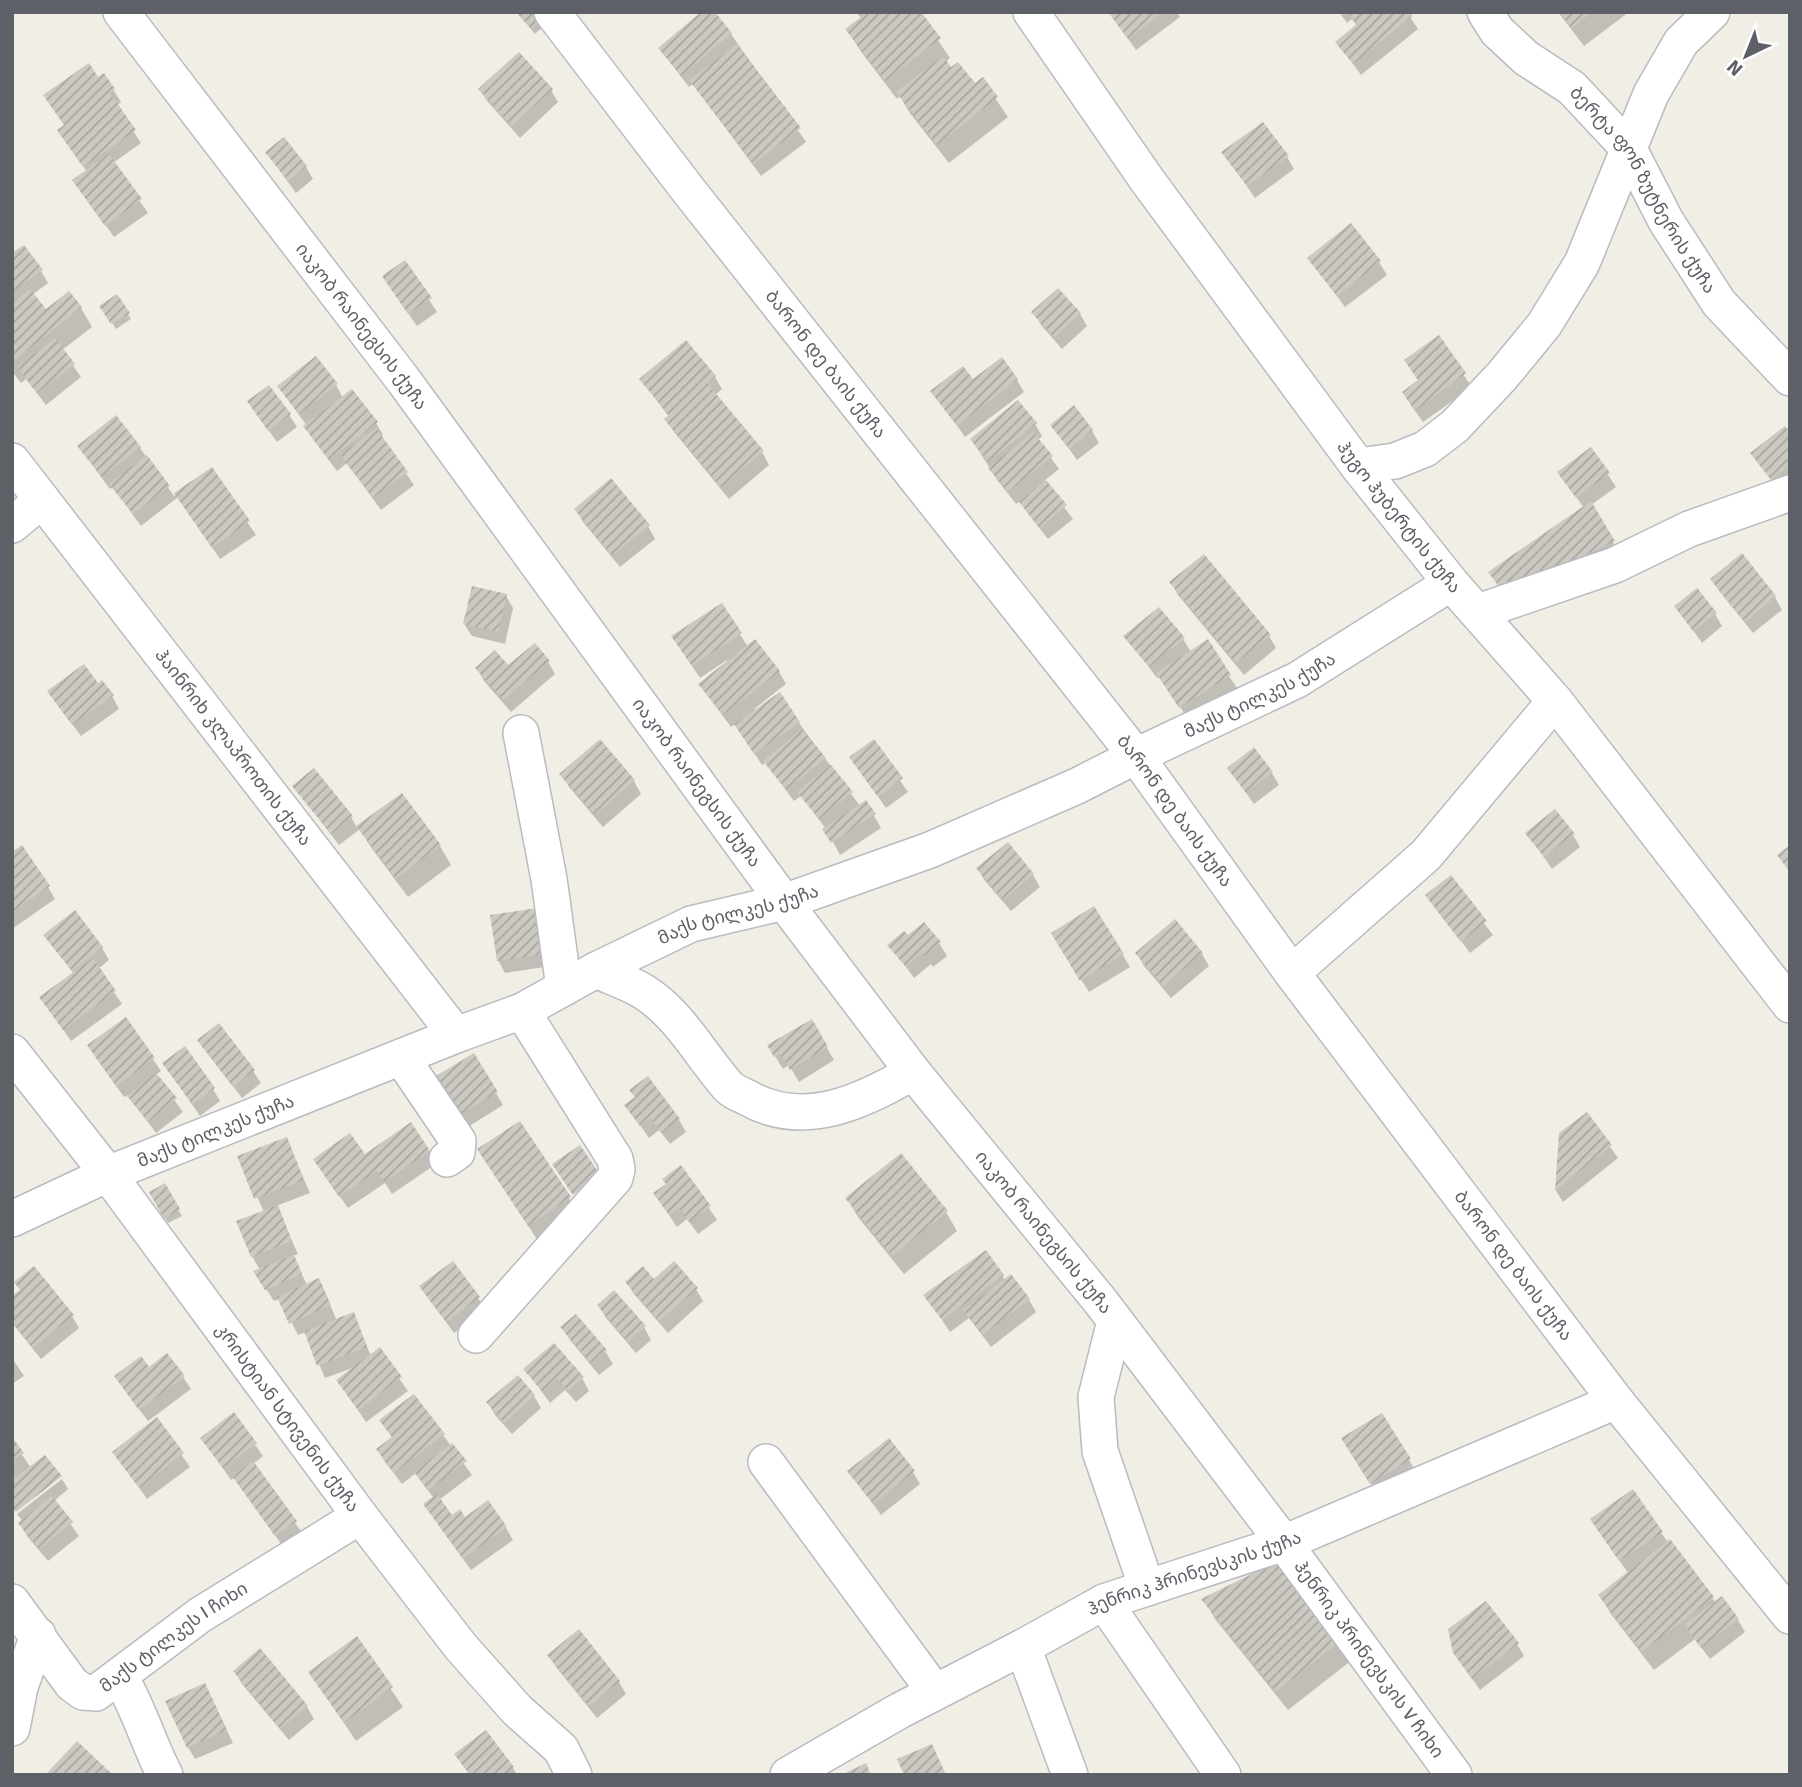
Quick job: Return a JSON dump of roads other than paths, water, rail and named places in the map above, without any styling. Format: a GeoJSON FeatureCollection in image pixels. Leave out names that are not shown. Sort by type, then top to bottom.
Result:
{"type":"FeatureCollection","features":[{"type":"Feature","properties":{"kind":"street","name":"იაკობ რაინეგსის ქუჩა"},"geometry":{"type":"LineString","coordinates":[[121,12],[404,381],[784,902],[913,1072],[1115,1321],[1284,1543]]}},
{"type":"Feature","properties":{"kind":"street","name":"ბარონ დე ბაის ქუჩა"},"geometry":{"type":"LineString","coordinates":[[552,12],[697,201],[1136,756],[1292,973],[1616,1401],[1790,1616]]}},
{"type":"Feature","properties":{"kind":"street","name":"ჰუგო ჰუბერტის ქუჩა"},"geometry":{"type":"LineString","coordinates":[[1031,12],[1147,180],[1358,466],[1451,583],[1555,701],[1790,1004]]}},
{"type":"Feature","properties":{"kind":"street","name":"ბერტა ფონ ზუტნერის ქუჩა"},"geometry":{"type":"LineString","coordinates":[[1485,12],[1497,31],[1526,58],[1572,88],[1629,149],[1666,221],[1719,303],[1790,378]]}},
{"type":"Feature","properties":{"kind":"street"},"geometry":{"type":"LineString","coordinates":[[1358,466],[1395,461],[1425,449],[1455,426],[1502,376],[1544,325],[1582,263],[1651,94],[1681,42],[1712,12]]}},
{"type":"Feature","properties":{"kind":"street","name":"ჰაინრიხ კლაპროთის ქუჩა"},"geometry":{"type":"LineString","coordinates":[[12,461],[456,1035]]}},
{"type":"Feature","properties":{"kind":"street"},"geometry":{"type":"LineString","coordinates":[[1478,611],[1615,565],[1689,529],[1790,493]]}},
{"type":"Feature","properties":{"kind":"street"},"geometry":{"type":"LineString","coordinates":[[12,525],[42,500]]}},
{"type":"Feature","properties":{"kind":"street","name":"მაქს ტილკეს ქუჩა"},"geometry":{"type":"LineString","coordinates":[[12,1219],[108,1174],[522,1011],[596,970],[691,924],[784,902],[930,850],[1077,786],[1297,680],[1451,583]]}},
{"type":"Feature","properties":{"kind":"street"},"geometry":{"type":"LineString","coordinates":[[1292,973],[1426,855],[1555,701]]}},
{"type":"Feature","properties":{"kind":"street"},"geometry":{"type":"LineString","coordinates":[[521,733],[549,879],[564,988]]}},
{"type":"Feature","properties":{"kind":"street"},"geometry":{"type":"LineString","coordinates":[[596,970],[645,992],[674,1018],[728,1087],[758,1105],[789,1111],[839,1108],[870,1096],[913,1072]]}},
{"type":"Feature","properties":{"kind":"street"},"geometry":{"type":"LineString","coordinates":[[476,1335],[615,1178],[617,1169],[615,1160],[522,1011]]}},
{"type":"Feature","properties":{"kind":"street","name":"კრისტიან სტივენის ქუჩა"},"geometry":{"type":"LineString","coordinates":[[12,1052],[108,1174],[360,1517],[461,1647],[516,1710],[561,1749],[574,1775]]}},
{"type":"Feature","properties":{"kind":"street"},"geometry":{"type":"LineString","coordinates":[[401,1057],[458,1141],[457,1152],[447,1159]]}},
{"type":"Feature","properties":{"kind":"street"},"geometry":{"type":"LineString","coordinates":[[1115,1321],[1096,1397],[1100,1451],[1147,1588]]}},
{"type":"Feature","properties":{"kind":"street","name":"ჰენრიკ ჰრინევსკის ქუჩა"},"geometry":{"type":"LineString","coordinates":[[788,1775],[935,1692],[1104,1602],[1284,1543],[1616,1401]]}},
{"type":"Feature","properties":{"kind":"street"},"geometry":{"type":"LineString","coordinates":[[766,1462],[935,1692]]}},
{"type":"Feature","properties":{"kind":"street","name":"მაქს ტილკეს I ჩიხი"},"geometry":{"type":"LineString","coordinates":[[12,1602],[72,1684],[83,1692],[96,1693],[200,1615],[360,1517]]}},
{"type":"Feature","properties":{"kind":"street","name":"ჰენრიკ პრინევსკის V ჩიხი"},"geometry":{"type":"LineString","coordinates":[[1284,1543],[1454,1775]]}},
{"type":"Feature","properties":{"kind":"street"},"geometry":{"type":"LineString","coordinates":[[1104,1602],[1223,1775]]}},
{"type":"Feature","properties":{"kind":"street"},"geometry":{"type":"LineString","coordinates":[[12,1728],[20,1687],[38,1635]]}},
{"type":"Feature","properties":{"kind":"street"},"geometry":{"type":"LineString","coordinates":[[1023,1647],[1070,1775]]}},
{"type":"Feature","properties":{"kind":"street"},"geometry":{"type":"LineString","coordinates":[[120,1677],[134,1700],[143,1728],[165,1775]]}}]}
